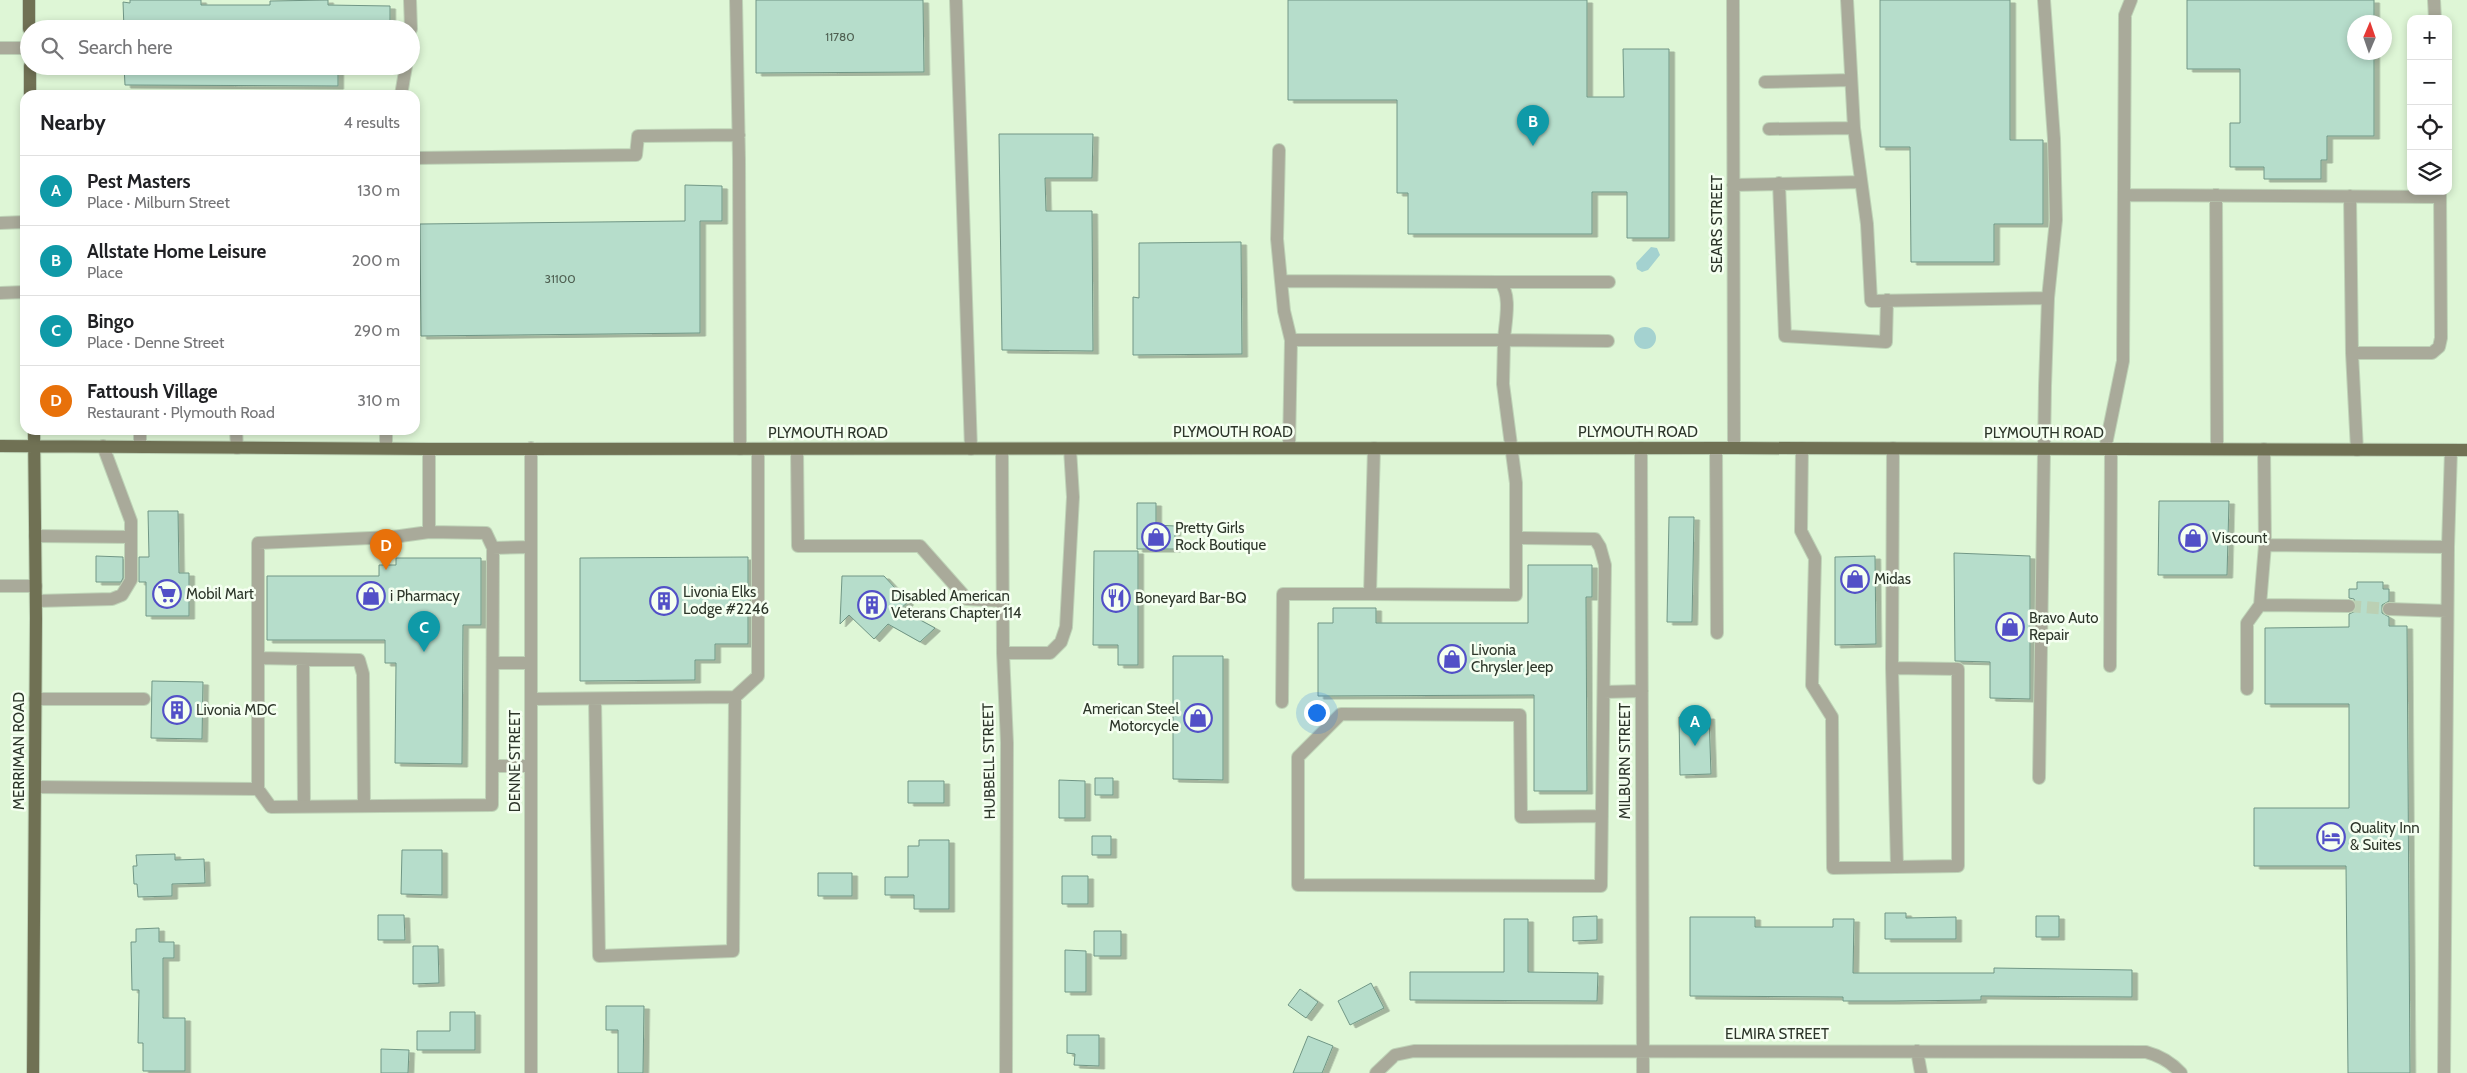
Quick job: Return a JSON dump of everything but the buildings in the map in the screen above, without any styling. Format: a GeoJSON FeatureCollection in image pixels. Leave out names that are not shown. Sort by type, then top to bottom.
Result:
{"type":"FeatureCollection","features":[{"type":"Feature","properties":{"kind":"main road"},"geometry":{"type":"LineString","coordinates":[[29,0],[29,20]]}},
{"type":"Feature","properties":{"kind":"main road"},"geometry":{"type":"LineString","coordinates":[[30,75],[30,90]]}},
{"type":"Feature","properties":{"kind":"main road","name":"MERRIMAN ROAD"},"geometry":{"type":"LineString","coordinates":[[33,1073],[36,601],[34,435]]}},
{"type":"Feature","properties":{"kind":"main road","name":"PLYMOUTH ROAD"},"geometry":{"type":"LineString","coordinates":[[0,446],[740,449],[1893,448],[2467,450]]}},
{"type":"Feature","properties":{"kind":"street"},"geometry":{"type":"LineString","coordinates":[[410,0],[410,20]]}},
{"type":"Feature","properties":{"kind":"street"},"geometry":{"type":"LineString","coordinates":[[736,0],[740,449]]}},
{"type":"Feature","properties":{"kind":"street"},"geometry":{"type":"LineString","coordinates":[[956,0],[971,449]]}},
{"type":"Feature","properties":{"kind":"street","name":"SEARS STREET"},"geometry":{"type":"LineString","coordinates":[[1733,0],[1734,448]]}},
{"type":"Feature","properties":{"kind":"street"},"geometry":{"type":"LineString","coordinates":[[1847,0],[1854,128],[1867,224],[1871,300],[2048,298]]}},
{"type":"Feature","properties":{"kind":"street"},"geometry":{"type":"LineString","coordinates":[[2039,778],[2048,298],[2056,220],[2054,139],[2044,0]]}},
{"type":"Feature","properties":{"kind":"street"},"geometry":{"type":"LineString","coordinates":[[2110,666],[2108,449],[2123,361],[2125,16],[2131,0]]}},
{"type":"Feature","properties":{"kind":"street"},"geometry":{"type":"LineString","coordinates":[[2434,0],[2435,15]]}},
{"type":"Feature","properties":{"kind":"street"},"geometry":{"type":"LineString","coordinates":[[0,48],[20,48]]}},
{"type":"Feature","properties":{"kind":"street"},"geometry":{"type":"LineString","coordinates":[[402,90],[404,75]]}},
{"type":"Feature","properties":{"kind":"street"},"geometry":{"type":"LineString","coordinates":[[1765,82],[1851,80]]}},
{"type":"Feature","properties":{"kind":"street"},"geometry":{"type":"LineString","coordinates":[[1769,129],[1854,128]]}},
{"type":"Feature","properties":{"kind":"street"},"geometry":{"type":"LineString","coordinates":[[420,158],[636,155],[638,136],[738,135]]}},
{"type":"Feature","properties":{"kind":"street"},"geometry":{"type":"LineString","coordinates":[[1279,150],[1277,239],[1284,311],[1291,340],[1289,448]]}},
{"type":"Feature","properties":{"kind":"street"},"geometry":{"type":"LineString","coordinates":[[1733,185],[1861,182]]}},
{"type":"Feature","properties":{"kind":"street"},"geometry":{"type":"LineString","coordinates":[[1779,184],[1785,336],[1886,342],[1886,300]]}},
{"type":"Feature","properties":{"kind":"street"},"geometry":{"type":"LineString","coordinates":[[2124,195],[2407,195]]}},
{"type":"Feature","properties":{"kind":"street"},"geometry":{"type":"LineString","coordinates":[[2216,195],[2217,450]]}},
{"type":"Feature","properties":{"kind":"street"},"geometry":{"type":"LineString","coordinates":[[2352,353],[2432,353],[2439,347],[2441,338],[2440,195]]}},
{"type":"Feature","properties":{"kind":"street"},"geometry":{"type":"LineString","coordinates":[[2350,196],[2352,353],[2357,450]]}},
{"type":"Feature","properties":{"kind":"street"},"geometry":{"type":"LineString","coordinates":[[0,223],[20,222]]}},
{"type":"Feature","properties":{"kind":"street"},"geometry":{"type":"LineString","coordinates":[[1281,281],[1608,282]]}},
{"type":"Feature","properties":{"kind":"street"},"geometry":{"type":"LineString","coordinates":[[1282,702],[1283,594],[1516,595],[1518,538],[1516,484],[1503,384],[1506,298],[1505,287],[1500,282]]}},
{"type":"Feature","properties":{"kind":"street"},"geometry":{"type":"LineString","coordinates":[[0,293],[20,292]]}},
{"type":"Feature","properties":{"kind":"street"},"geometry":{"type":"LineString","coordinates":[[1291,340],[1608,341]]}},
{"type":"Feature","properties":{"kind":"street"},"geometry":{"type":"LineString","coordinates":[[140,435],[140,446]]}},
{"type":"Feature","properties":{"kind":"street"},"geometry":{"type":"LineString","coordinates":[[236,435],[237,448]]}},
{"type":"Feature","properties":{"kind":"street"},"geometry":{"type":"LineString","coordinates":[[386,435],[386,448]]}},
{"type":"Feature","properties":{"kind":"street"},"geometry":{"type":"LineString","coordinates":[[36,601],[112,599],[122,595],[131,580],[131,537],[128,511],[103,446]]}},
{"type":"Feature","properties":{"kind":"street"},"geometry":{"type":"LineString","coordinates":[[428,532],[429,448]]}},
{"type":"Feature","properties":{"kind":"street","name":"DENNE STREET"},"geometry":{"type":"LineString","coordinates":[[531,448],[531,1073]]}},
{"type":"Feature","properties":{"kind":"street"},"geometry":{"type":"LineString","coordinates":[[1370,594],[1374,448]]}},
{"type":"Feature","properties":{"kind":"street","name":"MILBURN STREET"},"geometry":{"type":"LineString","coordinates":[[1641,448],[1643,1073]]}},
{"type":"Feature","properties":{"kind":"street"},"geometry":{"type":"LineString","coordinates":[[1716,448],[1717,633]]}},
{"type":"Feature","properties":{"kind":"street"},"geometry":{"type":"LineString","coordinates":[[1802,448],[1801,531],[1815,558],[1812,685],[1832,717],[1833,868],[1958,866],[1958,669],[1892,668]]}},
{"type":"Feature","properties":{"kind":"street"},"geometry":{"type":"LineString","coordinates":[[1893,448],[1892,668],[1897,867]]}},
{"type":"Feature","properties":{"kind":"street"},"geometry":{"type":"LineString","coordinates":[[532,699],[735,697],[758,676],[758,449]]}},
{"type":"Feature","properties":{"kind":"street"},"geometry":{"type":"LineString","coordinates":[[797,449],[798,546],[920,546],[967,599],[1003,601]]}},
{"type":"Feature","properties":{"kind":"street","name":"HUBBELL STREET"},"geometry":{"type":"LineString","coordinates":[[1002,449],[1003,653],[1007,743],[1006,1073]]}},
{"type":"Feature","properties":{"kind":"street"},"geometry":{"type":"LineString","coordinates":[[1003,653],[1050,653],[1061,642],[1066,626],[1073,497],[1070,449]]}},
{"type":"Feature","properties":{"kind":"street"},"geometry":{"type":"LineString","coordinates":[[2246,689],[2247,623],[2260,605],[2265,545],[2264,449]]}},
{"type":"Feature","properties":{"kind":"street"},"geometry":{"type":"LineString","coordinates":[[2444,1073],[2447,611],[2451,450]]}},
{"type":"Feature","properties":{"kind":"street"},"geometry":{"type":"LineString","coordinates":[[428,532],[486,533],[493,548],[492,805],[271,806],[258,788],[258,542],[393,537],[428,532]]}},
{"type":"Feature","properties":{"kind":"street"},"geometry":{"type":"LineString","coordinates":[[35,536],[131,537]]}},
{"type":"Feature","properties":{"kind":"street"},"geometry":{"type":"LineString","coordinates":[[1518,538],[1595,538],[1600,547],[1605,565],[1604,692],[1601,886],[1298,885],[1298,757],[1341,714],[1520,715],[1522,817],[1602,816]]}},
{"type":"Feature","properties":{"kind":"street"},"geometry":{"type":"LineString","coordinates":[[2265,545],[2448,547]]}},
{"type":"Feature","properties":{"kind":"street"},"geometry":{"type":"LineString","coordinates":[[493,548],[530,547]]}},
{"type":"Feature","properties":{"kind":"street"},"geometry":{"type":"LineString","coordinates":[[0,586],[36,586]]}},
{"type":"Feature","properties":{"kind":"street"},"geometry":{"type":"LineString","coordinates":[[2260,605],[2349,606]]}},
{"type":"Feature","properties":{"kind":"street"},"geometry":{"type":"LineString","coordinates":[[2389,609],[2447,611]]}},
{"type":"Feature","properties":{"kind":"street"},"geometry":{"type":"LineString","coordinates":[[258,658],[359,660],[363,674],[364,806]]}},
{"type":"Feature","properties":{"kind":"street"},"geometry":{"type":"LineString","coordinates":[[303,659],[304,806]]}},
{"type":"Feature","properties":{"kind":"street"},"geometry":{"type":"LineString","coordinates":[[493,663],[531,663]]}},
{"type":"Feature","properties":{"kind":"street"},"geometry":{"type":"LineString","coordinates":[[1604,692],[1642,691]]}},
{"type":"Feature","properties":{"kind":"street"},"geometry":{"type":"LineString","coordinates":[[595,699],[599,956],[733,951],[735,697]]}},
{"type":"Feature","properties":{"kind":"street"},"geometry":{"type":"LineString","coordinates":[[35,699],[144,699]]}},
{"type":"Feature","properties":{"kind":"street"},"geometry":{"type":"LineString","coordinates":[[492,766],[531,766]]}},
{"type":"Feature","properties":{"kind":"street"},"geometry":{"type":"LineString","coordinates":[[35,788],[258,788]]}},
{"type":"Feature","properties":{"kind":"street","name":"ELMIRA STREET"},"geometry":{"type":"LineString","coordinates":[[1377,1072],[1395,1055],[1414,1050],[2146,1052],[2160,1056],[2179,1071]]}},
{"type":"Feature","properties":{"kind":"street"},"geometry":{"type":"LineString","coordinates":[[1918,1050],[1921,1073]]}},
{"type":"Feature","properties":{"kind":"water"},"geometry":{"type":"Polygon","coordinates":[[[1651,247],[1657,248],[1660,255],[1648,270],[1642,272],[1637,269],[1636,263],[1651,247]]]}},
{"type":"Feature","properties":{"kind":"water"},"geometry":{"type":"Polygon","coordinates":[[[1645,327],[1653,330],[1656,338],[1653,346],[1645,349],[1637,346],[1634,338],[1637,330],[1645,327]]]}},
{"type":"Feature","properties":{"kind":"tunnel"},"geometry":{"type":"LineString","coordinates":[[2349,606],[2389,609]]}},
{"type":"Feature","properties":{"kind":"place","name":"Allstate Home Leisure"},"geometry":{"type":"Point","coordinates":[1533,146]}},
{"type":"Feature","properties":{"kind":"place","name":"Pretty Girls Rock Boutique"},"geometry":{"type":"Point","coordinates":[1156,537]}},
{"type":"Feature","properties":{"kind":"place","name":"Viscount"},"geometry":{"type":"Point","coordinates":[2193,538]}},
{"type":"Feature","properties":{"kind":"place","name":"Fattoush Village"},"geometry":{"type":"Point","coordinates":[386,570]}},
{"type":"Feature","properties":{"kind":"place","name":"Midas"},"geometry":{"type":"Point","coordinates":[1855,579]}},
{"type":"Feature","properties":{"kind":"place","name":"Mobil Mart"},"geometry":{"type":"Point","coordinates":[167,594]}},
{"type":"Feature","properties":{"kind":"place","name":"i Pharmacy"},"geometry":{"type":"Point","coordinates":[371,596]}},
{"type":"Feature","properties":{"kind":"place","name":"Boneyard Bar-BQ"},"geometry":{"type":"Point","coordinates":[1116,598]}},
{"type":"Feature","properties":{"kind":"place","name":"Livonia Elks Lodge #2246"},"geometry":{"type":"Point","coordinates":[664,601]}},
{"type":"Feature","properties":{"kind":"place","name":"Disabled American Veterans Chapter 114"},"geometry":{"type":"Point","coordinates":[872,605]}},
{"type":"Feature","properties":{"kind":"place","name":"Bravo Auto Repair"},"geometry":{"type":"Point","coordinates":[2010,627]}},
{"type":"Feature","properties":{"kind":"place","name":"Bingo"},"geometry":{"type":"Point","coordinates":[424,652]}},
{"type":"Feature","properties":{"kind":"place","name":"Livonia Chrysler Jeep"},"geometry":{"type":"Point","coordinates":[1452,659]}},
{"type":"Feature","properties":{"kind":"place","name":"Livonia MDC"},"geometry":{"type":"Point","coordinates":[177,710]}},
{"type":"Feature","properties":{"kind":"place","name":"American Steel Motorcycle"},"geometry":{"type":"Point","coordinates":[1198,718]}},
{"type":"Feature","properties":{"kind":"place","name":"Pest Masters"},"geometry":{"type":"Point","coordinates":[1695,746]}},
{"type":"Feature","properties":{"kind":"place","name":"Quality Inn & Suites"},"geometry":{"type":"Point","coordinates":[2331,837]}}]}
